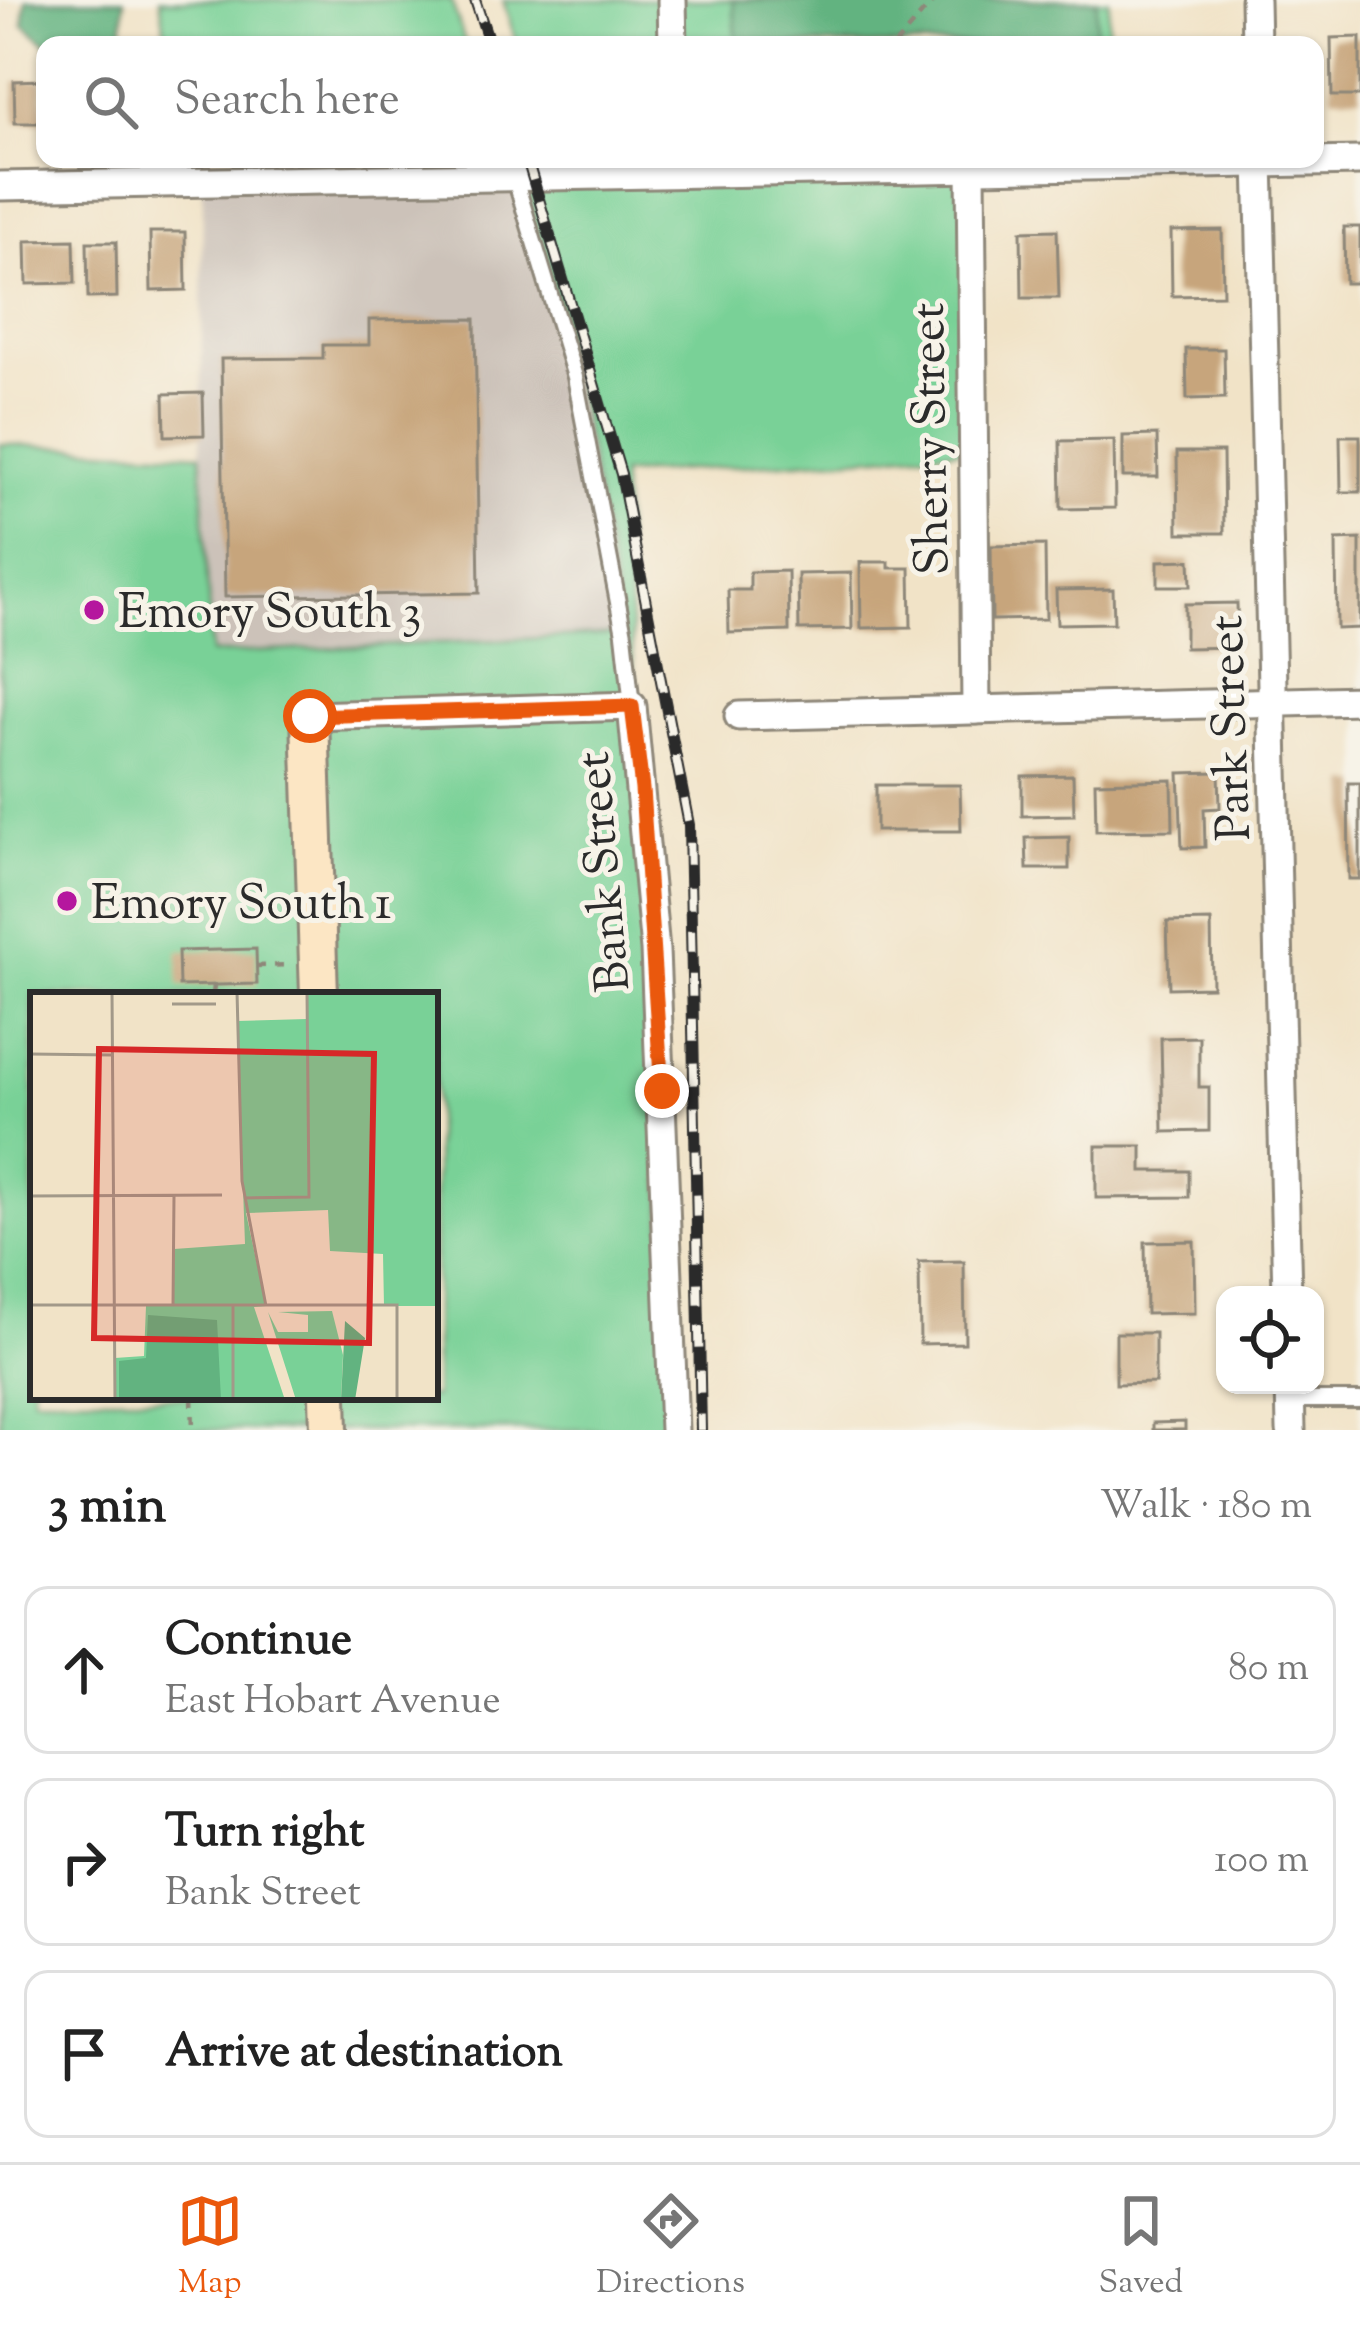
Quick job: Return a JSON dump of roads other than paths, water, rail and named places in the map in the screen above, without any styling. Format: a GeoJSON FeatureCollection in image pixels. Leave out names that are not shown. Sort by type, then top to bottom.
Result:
{"type":"FeatureCollection","features":[{"type":"Feature","properties":{"kind":"street"},"geometry":{"type":"LineString","coordinates":[[672,0],[673,36]]}},
{"type":"Feature","properties":{"kind":"street"},"geometry":{"type":"LineString","coordinates":[[1255,0],[1256,36]]}},
{"type":"Feature","properties":{"kind":"street"},"geometry":{"type":"LineString","coordinates":[[1324,161],[1360,161]]}},
{"type":"Feature","properties":{"kind":"street"},"geometry":{"type":"LineString","coordinates":[[0,186],[514,176],[643,168]]}},
{"type":"Feature","properties":{"kind":"street","name":"Sherry Street"},"geometry":{"type":"LineString","coordinates":[[971,168],[976,710]]}},
{"type":"Feature","properties":{"kind":"street","name":"Park Street"},"geometry":{"type":"LineString","coordinates":[[1259,168],[1287,1286]]}},
{"type":"Feature","properties":{"kind":"street"},"geometry":{"type":"LineString","coordinates":[[739,716],[1360,700]]}},
{"type":"Feature","properties":{"kind":"street"},"geometry":{"type":"LineString","coordinates":[[319,992],[310,716],[632,706]]}},
{"type":"Feature","properties":{"kind":"street","name":"Bank Street"},"geometry":{"type":"LineString","coordinates":[[632,706],[655,950],[674,1430]]}},
{"type":"Feature","properties":{"kind":"street"},"geometry":{"type":"LineString","coordinates":[[1290,1394],[1291,1430]]}},
{"type":"Feature","properties":{"kind":"street"},"geometry":{"type":"LineString","coordinates":[[328,1400],[329,1430]]}},
{"type":"Feature","properties":{"kind":"lane","name":"Bank Street"},"geometry":{"type":"LineString","coordinates":[[514,176],[575,376],[624,634],[632,706]]}},
{"type":"Feature","properties":{"kind":"lane"},"geometry":{"type":"LineString","coordinates":[[1300,1394],[1360,1400]]}},
{"type":"Feature","properties":{"kind":"railway"},"geometry":{"type":"LineString","coordinates":[[475,0],[487,36]]}},
{"type":"Feature","properties":{"kind":"railway"},"geometry":{"type":"LineString","coordinates":[[530,168],[621,474],[689,825],[701,1430]]}},
{"type":"Feature","properties":{"kind":"place","name":"Emory South 3"},"geometry":{"type":"Point","coordinates":[94,610]}},
{"type":"Feature","properties":{"kind":"place","name":"Emory South 1"},"geometry":{"type":"Point","coordinates":[67,901]}}]}
